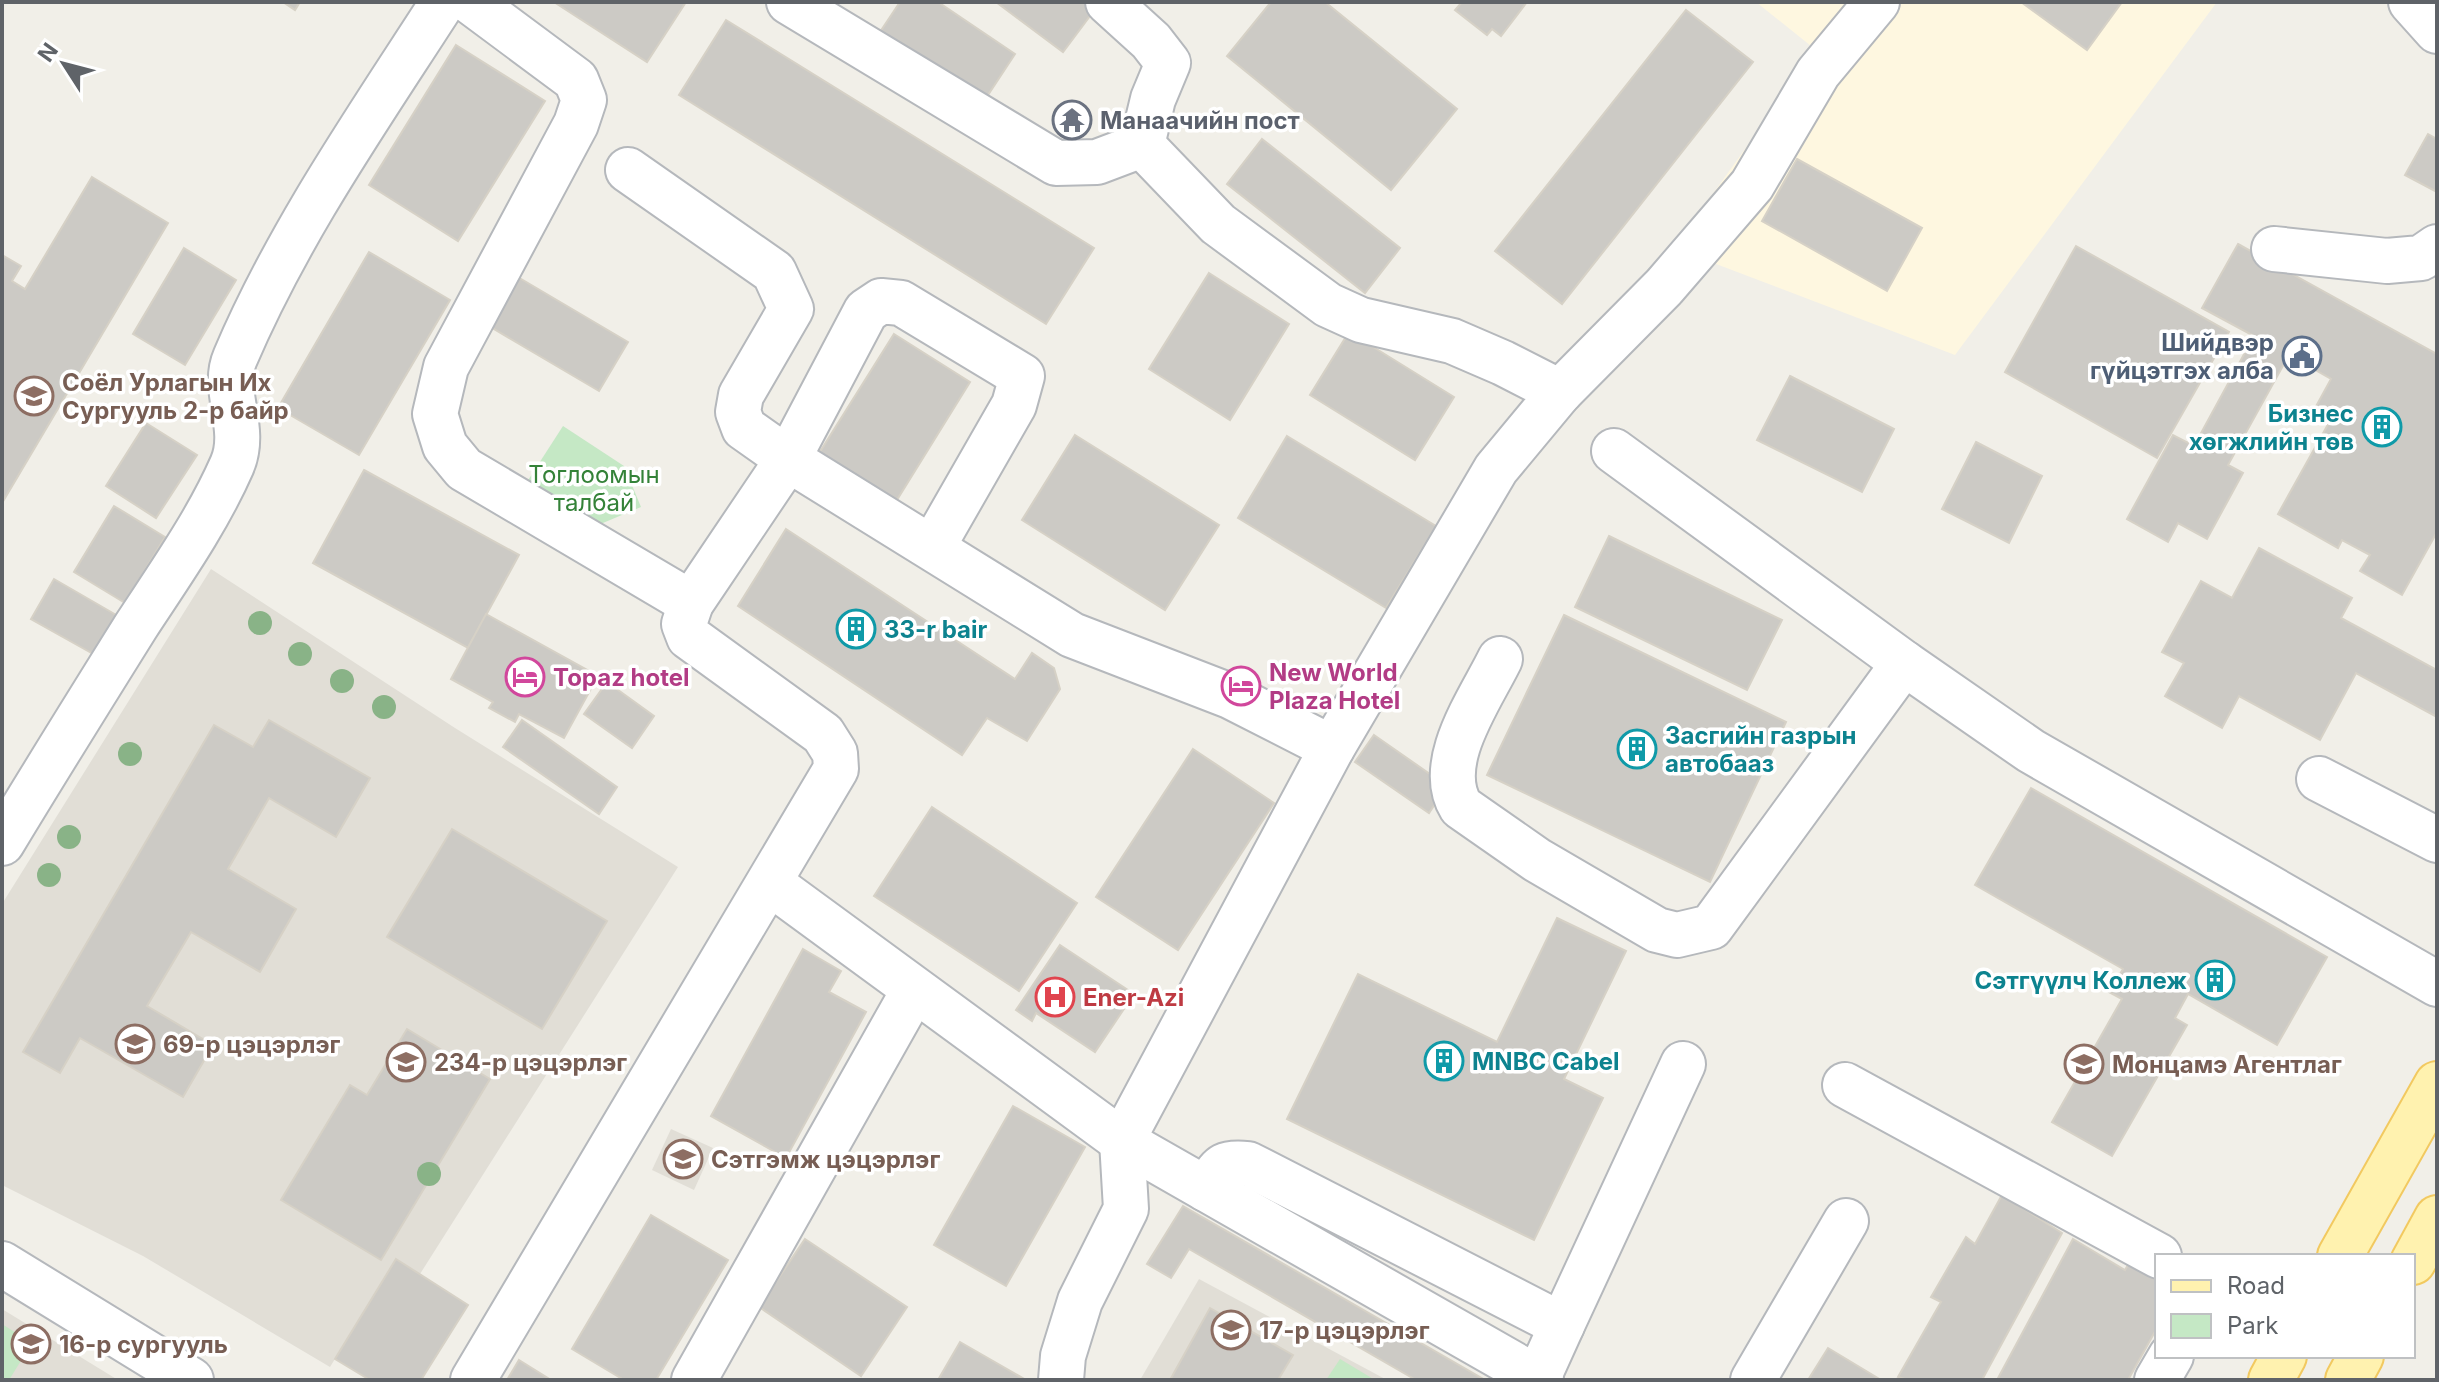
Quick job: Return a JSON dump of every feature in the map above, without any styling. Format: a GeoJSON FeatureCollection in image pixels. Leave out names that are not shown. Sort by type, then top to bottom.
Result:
{"type":"FeatureCollection","features":[{"type":"Feature","properties":{"kind":"main road"},"geometry":{"type":"LineString","coordinates":[[2341,1254],[2437,1084]]}},
{"type":"Feature","properties":{"kind":"main road"},"geometry":{"type":"LineString","coordinates":[[2415,1258],[2436,1221]]}},
{"type":"Feature","properties":{"kind":"main road"},"geometry":{"type":"LineString","coordinates":[[2271,1380],[2282,1358]]}},
{"type":"Feature","properties":{"kind":"main road"},"geometry":{"type":"LineString","coordinates":[[2348,1380],[2360,1358]]}},
{"type":"Feature","properties":{"kind":"street"},"geometry":{"type":"LineString","coordinates":[[2,843],[203,521],[233,462],[240,439],[232,386],[232,362],[295,235],[443,2]]}},
{"type":"Feature","properties":{"kind":"street"},"geometry":{"type":"LineString","coordinates":[[471,2],[576,80],[584,100],[576,124],[446,367],[435,414],[445,446],[464,469],[691,603]]}},
{"type":"Feature","properties":{"kind":"street"},"geometry":{"type":"LineString","coordinates":[[789,2],[1056,163],[1097,162],[1142,145]]}},
{"type":"Feature","properties":{"kind":"street"},"geometry":{"type":"LineString","coordinates":[[1108,2],[1151,41],[1168,63],[1153,99],[1142,145]]}},
{"type":"Feature","properties":{"kind":"street"},"geometry":{"type":"LineString","coordinates":[[1061,1380],[1063,1356],[1080,1301],[1126,1209],[1122,1141],[1332,748],[1496,469],[1560,392],[1664,287],[1752,185],[1818,73],[1877,2]]}},
{"type":"Feature","properties":{"kind":"street"},"geometry":{"type":"LineString","coordinates":[[2411,2],[2437,31]]}},
{"type":"Feature","properties":{"kind":"street"},"geometry":{"type":"LineString","coordinates":[[1142,145],[1218,224],[1328,305],[1361,320],[1452,341],[1560,392]]}},
{"type":"Feature","properties":{"kind":"street"},"geometry":{"type":"LineString","coordinates":[[628,170],[774,272],[791,309],[741,395],[738,412],[744,428],[788,459],[1072,635],[1230,696],[1332,748]]}},
{"type":"Feature","properties":{"kind":"street"},"geometry":{"type":"LineString","coordinates":[[2274,249],[2387,261],[2421,258],[2437,247]]}},
{"type":"Feature","properties":{"kind":"street"},"geometry":{"type":"LineString","coordinates":[[473,1380],[836,769],[835,753],[823,734],[689,637],[684,624],[691,603],[788,459],[866,311],[881,301],[901,303],[1022,376],[1014,405],[932,548]]}},
{"type":"Feature","properties":{"kind":"street"},"geometry":{"type":"LineString","coordinates":[[1614,451],[1904,663],[2031,751],[2437,984]]}},
{"type":"Feature","properties":{"kind":"street"},"geometry":{"type":"LineString","coordinates":[[1500,659],[1463,733],[1453,761],[1451,779],[1461,807],[1537,860],[1657,930],[1677,935],[1711,927],[1725,912],[1768,847],[1904,663]]}},
{"type":"Feature","properties":{"kind":"street"},"geometry":{"type":"LineString","coordinates":[[2319,779],[2437,840]]}},
{"type":"Feature","properties":{"kind":"street"},"geometry":{"type":"LineString","coordinates":[[770,883],[1122,1141],[1540,1379],[1683,1064]]}},
{"type":"Feature","properties":{"kind":"street"},"geometry":{"type":"LineString","coordinates":[[694,1380],[914,990]]}},
{"type":"Feature","properties":{"kind":"street"},"geometry":{"type":"LineString","coordinates":[[1845,1085],[2155,1254]]}},
{"type":"Feature","properties":{"kind":"street"},"geometry":{"type":"LineString","coordinates":[[1206,1189],[1223,1164],[1248,1164],[1562,1325]]}},
{"type":"Feature","properties":{"kind":"street"},"geometry":{"type":"LineString","coordinates":[[1753,1380],[1846,1221]]}},
{"type":"Feature","properties":{"kind":"street"},"geometry":{"type":"LineString","coordinates":[[2,1264],[191,1380]]}},
{"type":"Feature","properties":{"kind":"street"},"geometry":{"type":"LineString","coordinates":[[2157,1380],[2170,1358]]}},
{"type":"Feature","properties":{"kind":"shaded area"},"geometry":{"type":"Polygon","coordinates":[[[1756,2],[2217,2],[1955,355],[1674,248],[1816,50],[1756,2]]]}},
{"type":"Feature","properties":{"kind":"shaded area"},"geometry":{"type":"Polygon","coordinates":[[[211,569],[455,728],[678,867],[420,1274],[396,1259],[330,1367],[143,1256],[2,1185],[2,904],[211,569]]]}},
{"type":"Feature","properties":{"kind":"shaded area","name":"Сэтгэмж цэцэрлэг"},"geometry":{"type":"Polygon","coordinates":[[[671,1129],[713,1148],[694,1190],[652,1170],[671,1129]]]}},
{"type":"Feature","properties":{"kind":"shaded area","name":"17-р цэцэрлэг"},"geometry":{"type":"Polygon","coordinates":[[[1199,1279],[1387,1380],[1140,1380],[1199,1279]]]}},
{"type":"Feature","properties":{"kind":"shaded area","name":"16-р сургууль"},"geometry":{"type":"Polygon","coordinates":[[[2,1309],[118,1380],[2,1380],[2,1309]]]}},
{"type":"Feature","properties":{"kind":"green space","name":"Тоглоомын талбай"},"geometry":{"type":"Polygon","coordinates":[[[563,426],[624,466],[641,507],[591,528],[525,485],[563,426]]]}},
{"type":"Feature","properties":{"kind":"green space"},"geometry":{"type":"Polygon","coordinates":[[[2,1324],[32,1343],[9,1380],[2,1380],[2,1324]]]}},
{"type":"Feature","properties":{"kind":"green space"},"geometry":{"type":"Polygon","coordinates":[[[1340,1359],[1375,1380],[1326,1380],[1340,1359]]]}},
{"type":"Feature","properties":{"kind":"building"},"geometry":{"type":"Polygon","coordinates":[[[283,2],[300,2],[295,10],[283,2]]]}},
{"type":"Feature","properties":{"kind":"building"},"geometry":{"type":"Polygon","coordinates":[[[554,2],[686,2],[647,62],[554,2]]]}},
{"type":"Feature","properties":{"kind":"building"},"geometry":{"type":"Polygon","coordinates":[[[900,2],[938,2],[1015,54],[982,104],[878,35],[900,2]]]}},
{"type":"Feature","properties":{"kind":"building"},"geometry":{"type":"Polygon","coordinates":[[[996,2],[1088,2],[1096,8],[1063,52],[996,2]]]}},
{"type":"Feature","properties":{"kind":"building"},"geometry":{"type":"Polygon","coordinates":[[[1271,2],[1325,2],[1457,109],[1391,190],[1227,56],[1271,2]]]}},
{"type":"Feature","properties":{"kind":"building"},"geometry":{"type":"Polygon","coordinates":[[[1462,2],[1527,2],[1501,36],[1492,29],[1487,35],[1455,10],[1462,2]]]}},
{"type":"Feature","properties":{"kind":"building"},"geometry":{"type":"Polygon","coordinates":[[[2021,2],[2122,2],[2087,50],[2021,2]]]}},
{"type":"Feature","properties":{"kind":"building"},"geometry":{"type":"Polygon","coordinates":[[[1686,10],[1753,62],[1562,304],[1495,251],[1686,10]]]}},
{"type":"Feature","properties":{"kind":"building"},"geometry":{"type":"Polygon","coordinates":[[[726,20],[1094,248],[1046,324],[679,95],[726,20]]]}},
{"type":"Feature","properties":{"kind":"building"},"geometry":{"type":"Polygon","coordinates":[[[456,45],[545,101],[458,241],[369,185],[456,45]]]}},
{"type":"Feature","properties":{"kind":"building"},"geometry":{"type":"Polygon","coordinates":[[[2428,134],[2437,139],[2437,192],[2405,175],[2428,134]]]}},
{"type":"Feature","properties":{"kind":"building"},"geometry":{"type":"Polygon","coordinates":[[[1262,139],[1400,248],[1365,293],[1227,184],[1262,139]]]}},
{"type":"Feature","properties":{"kind":"building"},"geometry":{"type":"Polygon","coordinates":[[[1797,159],[1922,228],[1887,291],[1762,221],[1797,159]]]}},
{"type":"Feature","properties":{"kind":"building","name":"Соёл Урлагын Их Сургууль 2-р байр"},"geometry":{"type":"Polygon","coordinates":[[[92,177],[168,223],[2,503],[2,255],[21,266],[12,281],[25,289],[92,177]]]}},
{"type":"Feature","properties":{"kind":"building","name":"Бизнес хөгжлийн төв"},"geometry":{"type":"Polygon","coordinates":[[[2238,244],[2437,354],[2437,532],[2402,595],[2360,571],[2370,555],[2342,540],[2338,548],[2278,514],[2331,419],[2314,410],[2331,379],[2289,355],[2228,465],[2243,473],[2207,539],[2178,523],[2168,542],[2127,519],[2173,435],[2194,446],[2254,336],[2202,308],[2238,244]]]}},
{"type":"Feature","properties":{"kind":"building"},"geometry":{"type":"Polygon","coordinates":[[[2076,246],[2229,332],[2157,458],[2005,372],[2076,246]]]}},
{"type":"Feature","properties":{"kind":"building"},"geometry":{"type":"Polygon","coordinates":[[[184,248],[236,280],[185,365],[133,334],[184,248]]]}},
{"type":"Feature","properties":{"kind":"building"},"geometry":{"type":"Polygon","coordinates":[[[369,252],[450,300],[359,455],[278,408],[369,252]]]}},
{"type":"Feature","properties":{"kind":"building"},"geometry":{"type":"Polygon","coordinates":[[[511,273],[628,342],[599,391],[482,322],[511,273]]]}},
{"type":"Feature","properties":{"kind":"building"},"geometry":{"type":"Polygon","coordinates":[[[1209,273],[1289,324],[1230,420],[1149,369],[1209,273]]]}},
{"type":"Feature","properties":{"kind":"building"},"geometry":{"type":"Polygon","coordinates":[[[1349,332],[1454,397],[1415,460],[1310,395],[1349,332]]]}},
{"type":"Feature","properties":{"kind":"building"},"geometry":{"type":"Polygon","coordinates":[[[894,334],[970,382],[895,503],[818,455],[894,334]]]}},
{"type":"Feature","properties":{"kind":"building"},"geometry":{"type":"Polygon","coordinates":[[[1790,376],[1894,429],[1862,492],[1757,440],[1790,376]]]}},
{"type":"Feature","properties":{"kind":"building"},"geometry":{"type":"Polygon","coordinates":[[[146,423],[197,455],[156,518],[106,486],[146,423]]]}},
{"type":"Feature","properties":{"kind":"building"},"geometry":{"type":"Polygon","coordinates":[[[1075,435],[1219,525],[1165,610],[1022,520],[1075,435]]]}},
{"type":"Feature","properties":{"kind":"building"},"geometry":{"type":"Polygon","coordinates":[[[1287,436],[1436,526],[1386,608],[1238,518],[1287,436]]]}},
{"type":"Feature","properties":{"kind":"building"},"geometry":{"type":"Polygon","coordinates":[[[1976,442],[2042,476],[2009,543],[1942,509],[1976,442]]]}},
{"type":"Feature","properties":{"kind":"building"},"geometry":{"type":"Polygon","coordinates":[[[364,470],[519,555],[468,648],[313,563],[364,470]]]}},
{"type":"Feature","properties":{"kind":"building"},"geometry":{"type":"Polygon","coordinates":[[[114,506],[165,537],[125,603],[74,572],[114,506]]]}},
{"type":"Feature","properties":{"kind":"building","name":"33-r bair"},"geometry":{"type":"Polygon","coordinates":[[[786,529],[1015,679],[1032,653],[1054,668],[1060,689],[1027,741],[987,718],[962,755],[738,606],[786,529]]]}},
{"type":"Feature","properties":{"kind":"building"},"geometry":{"type":"Polygon","coordinates":[[[1609,536],[1782,620],[1747,690],[1575,607],[1609,536]]]}},
{"type":"Feature","properties":{"kind":"building"},"geometry":{"type":"Polygon","coordinates":[[[2259,548],[2352,598],[2341,618],[2437,670],[2437,717],[2356,673],[2320,740],[2239,696],[2222,728],[2165,696],[2184,663],[2162,652],[2201,581],[2232,598],[2259,548]]]}},
{"type":"Feature","properties":{"kind":"building"},"geometry":{"type":"Polygon","coordinates":[[[54,579],[118,616],[95,655],[31,619],[54,579]]]}},
{"type":"Feature","properties":{"kind":"building","name":"Topaz hotel"},"geometry":{"type":"Polygon","coordinates":[[[486,614],[598,676],[564,738],[519,714],[515,722],[489,708],[493,702],[451,679],[486,614]]]}},
{"type":"Feature","properties":{"kind":"building","name":"Засгийн газрын автобааз"},"geometry":{"type":"Polygon","coordinates":[[[1564,615],[1786,722],[1710,882],[1487,775],[1564,615]]]}},
{"type":"Feature","properties":{"kind":"building"},"geometry":{"type":"Polygon","coordinates":[[[607,682],[654,716],[632,748],[584,714],[607,682]]]}},
{"type":"Feature","properties":{"kind":"building"},"geometry":{"type":"Polygon","coordinates":[[[269,720],[370,778],[336,837],[269,798],[228,869],[296,909],[260,972],[191,932],[147,1006],[213,1045],[183,1097],[80,1038],[60,1073],[23,1052],[214,725],[253,747],[269,720]]]}},
{"type":"Feature","properties":{"kind":"building"},"geometry":{"type":"Polygon","coordinates":[[[522,720],[617,787],[599,814],[503,747],[522,720]]]}},
{"type":"Feature","properties":{"kind":"building"},"geometry":{"type":"Polygon","coordinates":[[[1374,735],[1447,786],[1429,813],[1355,762],[1374,735]]]}},
{"type":"Feature","properties":{"kind":"building"},"geometry":{"type":"Polygon","coordinates":[[[1193,749],[1274,803],[1178,950],[1096,897],[1193,749]]]}},
{"type":"Feature","properties":{"kind":"building","name":"Сэтгүүлч Коллеж"},"geometry":{"type":"Polygon","coordinates":[[[2031,788],[2327,957],[2277,1045],[2188,994],[2175,1018],[2187,1025],[2112,1156],[2052,1122],[2122,999],[2109,992],[2123,969],[1975,885],[2031,788]]]}},
{"type":"Feature","properties":{"kind":"building"},"geometry":{"type":"Polygon","coordinates":[[[932,807],[1077,903],[1019,991],[874,896],[932,807]]]}},
{"type":"Feature","properties":{"kind":"building"},"geometry":{"type":"Polygon","coordinates":[[[452,829],[607,921],[542,1029],[387,937],[452,829]]]}},
{"type":"Feature","properties":{"kind":"building","name":"MNBC Cabel"},"geometry":{"type":"Polygon","coordinates":[[[1557,918],[1626,951],[1564,1079],[1603,1098],[1534,1240],[1287,1119],[1358,974],[1497,1042],[1557,918]]]}},
{"type":"Feature","properties":{"kind":"building"},"geometry":{"type":"Polygon","coordinates":[[[1060,945],[1134,994],[1095,1052],[1036,1013],[1032,1021],[1016,1010],[1060,945]]]}},
{"type":"Feature","properties":{"kind":"building"},"geometry":{"type":"Polygon","coordinates":[[[803,949],[841,971],[829,992],[866,1012],[786,1158],[711,1116],[803,949]]]}},
{"type":"Feature","properties":{"kind":"building"},"geometry":{"type":"Polygon","coordinates":[[[407,1029],[490,1079],[381,1260],[281,1200],[350,1085],[367,1095],[407,1029]]]}},
{"type":"Feature","properties":{"kind":"building"},"geometry":{"type":"Polygon","coordinates":[[[1013,1106],[1085,1147],[1006,1286],[934,1245],[1013,1106]]]}},
{"type":"Feature","properties":{"kind":"building"},"geometry":{"type":"Polygon","coordinates":[[[2002,1195],[2062,1233],[1982,1380],[1908,1380],[1898,1377],[1941,1302],[1931,1297],[1966,1237],[1975,1244],[2002,1195]]]}},
{"type":"Feature","properties":{"kind":"building"},"geometry":{"type":"Polygon","coordinates":[[[1183,1206],[1485,1380],[1416,1380],[1189,1249],[1171,1278],[1147,1264],[1183,1206]]]}},
{"type":"Feature","properties":{"kind":"building"},"geometry":{"type":"Polygon","coordinates":[[[651,1215],[728,1260],[656,1380],[624,1380],[572,1349],[651,1215]]]}},
{"type":"Feature","properties":{"kind":"building"},"geometry":{"type":"Polygon","coordinates":[[[805,1239],[907,1307],[861,1376],[759,1307],[805,1239]]]}},
{"type":"Feature","properties":{"kind":"building"},"geometry":{"type":"Polygon","coordinates":[[[2073,1239],[2125,1270],[2136,1251],[2155,1262],[2155,1332],[2128,1380],[1997,1380],[2073,1239]]]}},
{"type":"Feature","properties":{"kind":"building"},"geometry":{"type":"Polygon","coordinates":[[[396,1259],[468,1305],[421,1380],[370,1380],[335,1359],[396,1259]]]}},
{"type":"Feature","properties":{"kind":"building"},"geometry":{"type":"Polygon","coordinates":[[[1210,1308],[1293,1355],[1278,1380],[1170,1380],[1210,1308]]]}},
{"type":"Feature","properties":{"kind":"building"},"geometry":{"type":"Polygon","coordinates":[[[960,1342],[1026,1380],[938,1380],[960,1342]]]}},
{"type":"Feature","properties":{"kind":"building"},"geometry":{"type":"Polygon","coordinates":[[[1828,1348],[1881,1380],[1808,1380],[1828,1348]]]}},
{"type":"Feature","properties":{"kind":"building"},"geometry":{"type":"Polygon","coordinates":[[[519,1360],[551,1380],[507,1380],[519,1360]]]}},
{"type":"Feature","properties":{"kind":"place","name":"Манаачийн пост"},"geometry":{"type":"Point","coordinates":[1072,120]}},
{"type":"Feature","properties":{"kind":"place","name":"Шийдвэр гүйцэтгэх алба"},"geometry":{"type":"Point","coordinates":[2302,356]}},
{"type":"Feature","properties":{"kind":"place","name":"Соёл Урлагын Их Сургууль 2-р байр"},"geometry":{"type":"Point","coordinates":[34,396]}},
{"type":"Feature","properties":{"kind":"place","name":"Бизнес хөгжлийн төв"},"geometry":{"type":"Point","coordinates":[2382,427]}},
{"type":"Feature","properties":{"kind":"place","name":"33-r bair"},"geometry":{"type":"Point","coordinates":[856,629]}},
{"type":"Feature","properties":{"kind":"place","name":"Topaz hotel"},"geometry":{"type":"Point","coordinates":[525,677]}},
{"type":"Feature","properties":{"kind":"place","name":"New World Plaza Hotel"},"geometry":{"type":"Point","coordinates":[1241,686]}},
{"type":"Feature","properties":{"kind":"place","name":"Засгийн газрын автобааз"},"geometry":{"type":"Point","coordinates":[1637,749]}},
{"type":"Feature","properties":{"kind":"place","name":"Сэтгүүлч Коллеж"},"geometry":{"type":"Point","coordinates":[2215,980]}},
{"type":"Feature","properties":{"kind":"place","name":"Ener-Azi"},"geometry":{"type":"Point","coordinates":[1055,997]}},
{"type":"Feature","properties":{"kind":"place","name":"69-р цэцэрлэг"},"geometry":{"type":"Point","coordinates":[135,1044]}},
{"type":"Feature","properties":{"kind":"place","name":"MNBC Cabel"},"geometry":{"type":"Point","coordinates":[1444,1061]}},
{"type":"Feature","properties":{"kind":"place","name":"234-р цэцэрлэг"},"geometry":{"type":"Point","coordinates":[406,1062]}},
{"type":"Feature","properties":{"kind":"place","name":"Монцамэ Агентлаг"},"geometry":{"type":"Point","coordinates":[2084,1064]}},
{"type":"Feature","properties":{"kind":"place","name":"Сэтгэмж цэцэрлэг"},"geometry":{"type":"Point","coordinates":[683,1159]}},
{"type":"Feature","properties":{"kind":"place","name":"17-р цэцэрлэг"},"geometry":{"type":"Point","coordinates":[1231,1330]}},
{"type":"Feature","properties":{"kind":"place","name":"16-р сургууль"},"geometry":{"type":"Point","coordinates":[31,1344]}}]}
